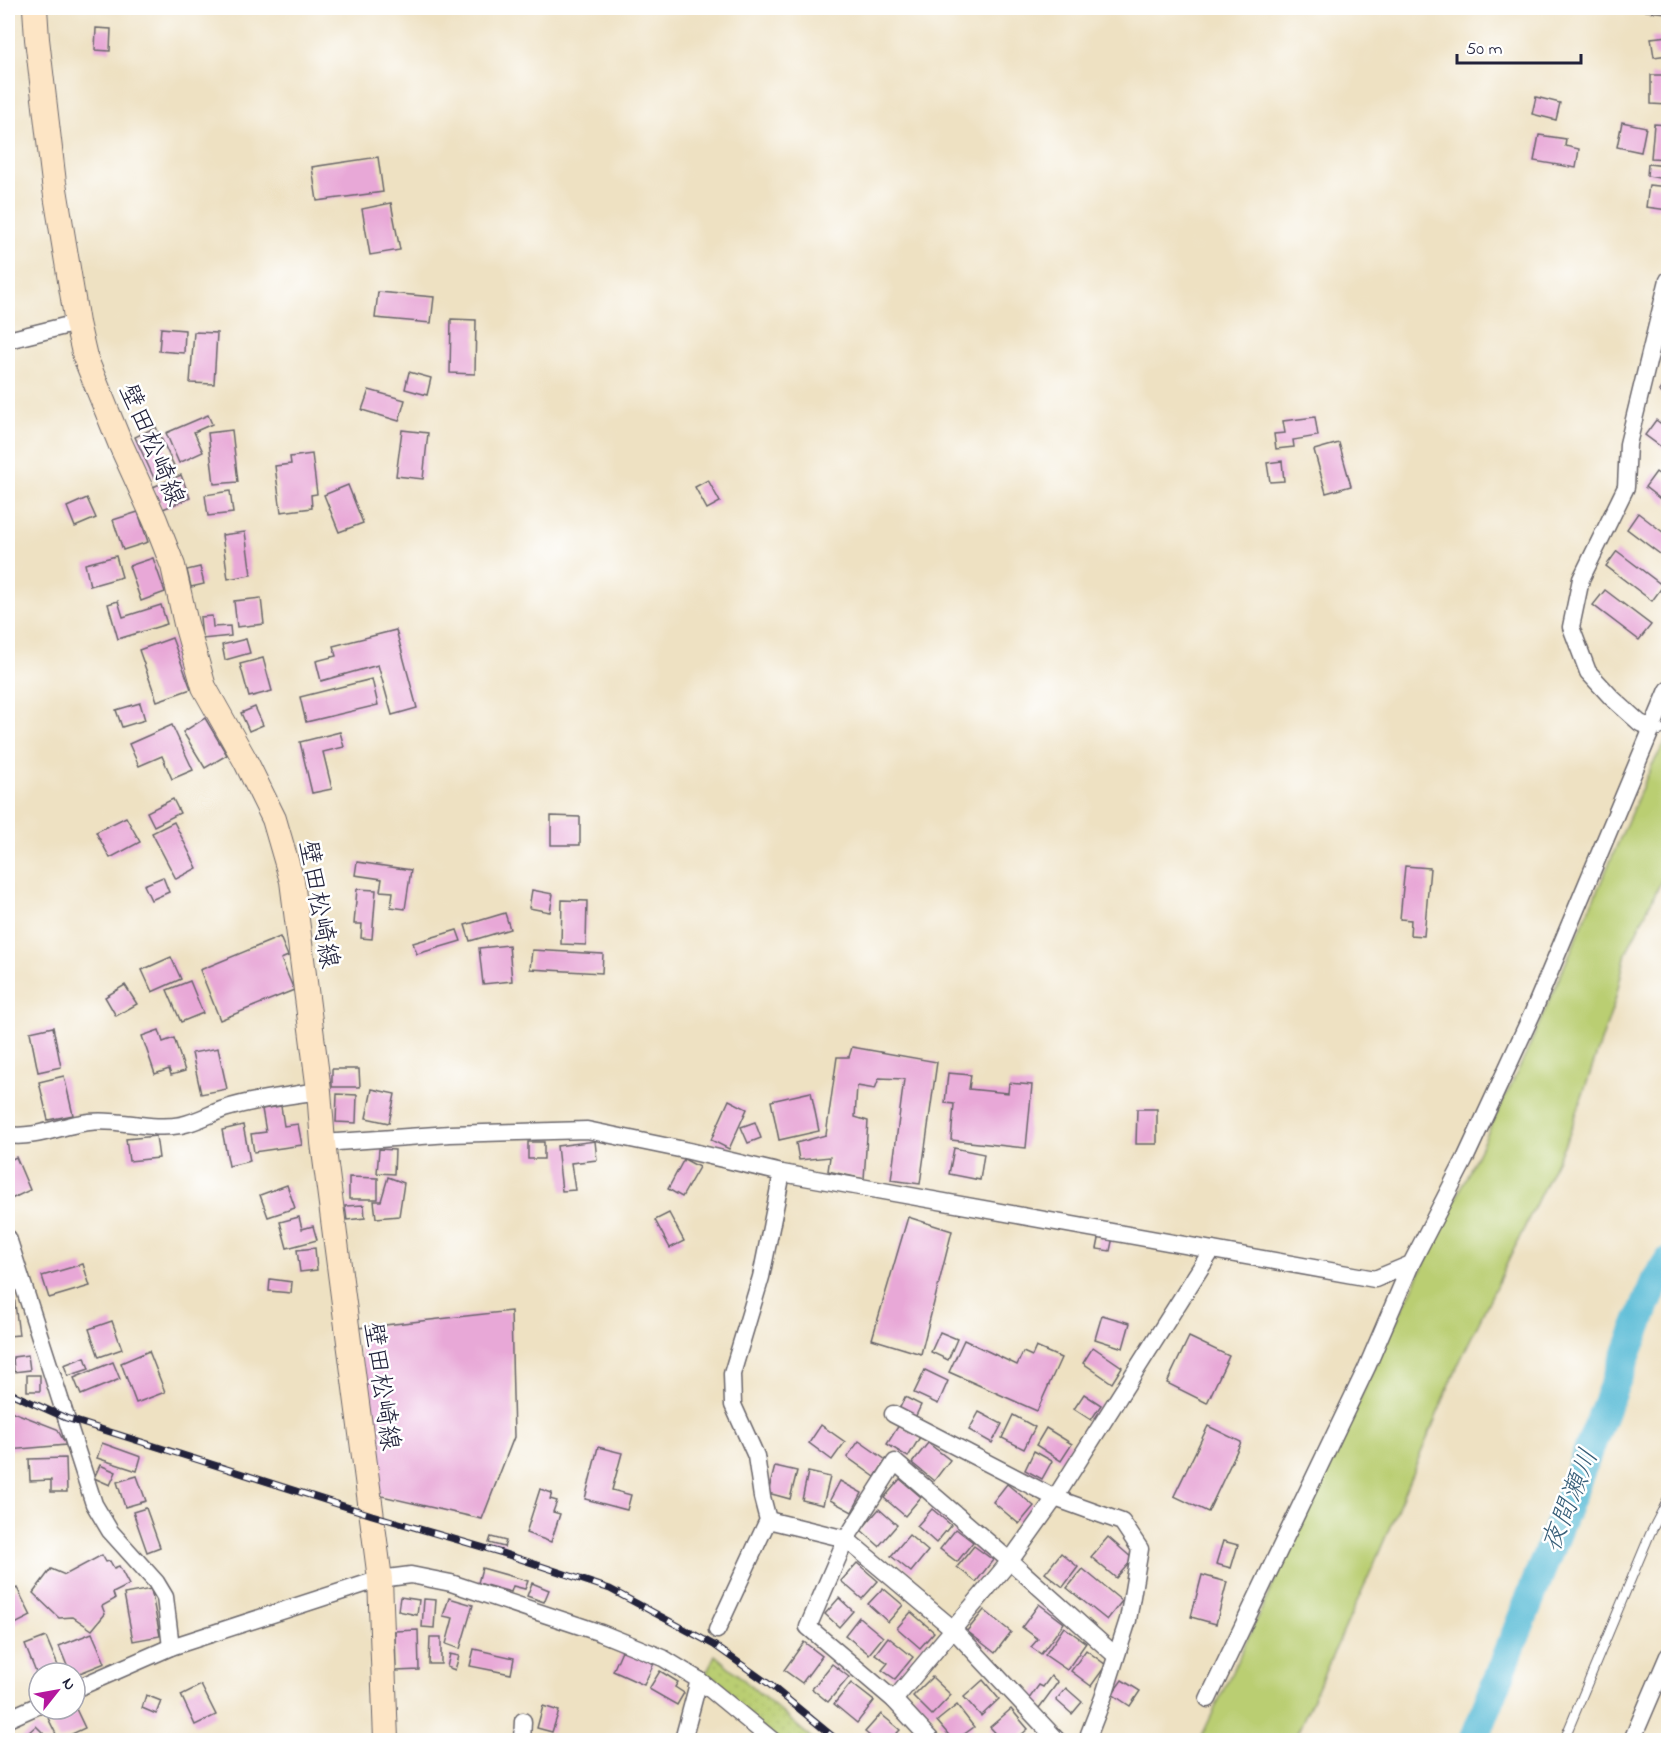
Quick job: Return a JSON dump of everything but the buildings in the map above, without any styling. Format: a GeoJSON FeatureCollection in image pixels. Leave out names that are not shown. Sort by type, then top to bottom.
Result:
{"type":"FeatureCollection","features":[{"type":"Feature","properties":{"kind":"main road","name":"壁田松崎線"},"geometry":{"type":"LineString","coordinates":[[35,8],[54,183],[77,324],[85,357],[173,566],[186,624],[204,687],[245,760],[274,819],[292,881],[320,1091],[322,1143],[380,1579],[386,1740]]}},
{"type":"Feature","properties":{"kind":"street"},"geometry":{"type":"LineString","coordinates":[[1660,728],[1640,723],[1588,672],[1571,627],[1581,579],[1626,487],[1628,444],[1668,280]]}},
{"type":"Feature","properties":{"kind":"street"},"geometry":{"type":"LineString","coordinates":[[8,340],[77,324]]}},
{"type":"Feature","properties":{"kind":"street"},"geometry":{"type":"LineString","coordinates":[[1208,1699],[1368,1367],[1411,1264],[1465,1159],[1533,1012],[1660,728],[1668,690]]}},
{"type":"Feature","properties":{"kind":"street"},"geometry":{"type":"LineString","coordinates":[[8,1135],[24,1137],[89,1122],[182,1125],[236,1106],[320,1091]]}},
{"type":"Feature","properties":{"kind":"street"},"geometry":{"type":"LineString","coordinates":[[322,1143],[450,1134],[587,1130],[782,1173],[1375,1279],[1411,1264]]}},
{"type":"Feature","properties":{"kind":"street"},"geometry":{"type":"LineString","coordinates":[[717,1630],[768,1520],[756,1456],[733,1405],[732,1374],[761,1277],[782,1173]]}},
{"type":"Feature","properties":{"kind":"street"},"geometry":{"type":"LineString","coordinates":[[8,1238],[94,1503],[110,1531],[156,1582],[165,1597],[171,1647]]}},
{"type":"Feature","properties":{"kind":"street"},"geometry":{"type":"LineString","coordinates":[[894,1700],[1010,1561],[1055,1498],[1212,1250]]}},
{"type":"Feature","properties":{"kind":"street"},"geometry":{"type":"LineString","coordinates":[[893,1414],[1055,1498],[1122,1522],[1140,1549],[1128,1620],[1089,1734],[1090,1740]]}},
{"type":"Feature","properties":{"kind":"street"},"geometry":{"type":"LineString","coordinates":[[931,1740],[894,1700],[808,1627],[846,1539],[895,1462],[1116,1656]]}},
{"type":"Feature","properties":{"kind":"street"},"geometry":{"type":"LineString","coordinates":[[768,1520],[846,1539],[952,1628],[1057,1740]]}},
{"type":"Feature","properties":{"kind":"street"},"geometry":{"type":"LineString","coordinates":[[87,1684],[171,1647],[380,1579],[411,1575],[451,1583],[601,1633],[663,1658],[699,1680],[772,1740]]}},
{"type":"Feature","properties":{"kind":"street"},"geometry":{"type":"LineString","coordinates":[[1632,1740],[1668,1656]]}},
{"type":"Feature","properties":{"kind":"street"},"geometry":{"type":"LineString","coordinates":[[683,1740],[699,1680]]}},
{"type":"Feature","properties":{"kind":"street"},"geometry":{"type":"LineString","coordinates":[[8,1719],[27,1710]]}},
{"type":"Feature","properties":{"kind":"street"},"geometry":{"type":"LineString","coordinates":[[522,1740],[523,1721]]}},
{"type":"Feature","properties":{"kind":"lane"},"geometry":{"type":"LineString","coordinates":[[1564,1740],[1650,1534],[1668,1499]]}},
{"type":"Feature","properties":{"kind":"green space"},"geometry":{"type":"Polygon","coordinates":[[[1668,738],[1668,867],[1626,953],[1615,1001],[1569,1135],[1458,1365],[1375,1562],[1294,1740],[1200,1740],[1396,1322],[1526,1054],[1652,765],[1668,738]]]}},
{"type":"Feature","properties":{"kind":"green space"},"geometry":{"type":"Polygon","coordinates":[[[715,1655],[814,1740],[777,1740],[702,1681],[715,1655]]]}},
{"type":"Feature","properties":{"kind":"waterway","name":"夜間瀬川"},"geometry":{"type":"LineString","coordinates":[[1474,1740],[1655,1282],[1668,1262]]}},
{"type":"Feature","properties":{"kind":"railway"},"geometry":{"type":"LineString","coordinates":[[8,1392],[66,1418],[372,1515],[502,1553],[610,1589],[714,1645],[769,1684],[837,1740]]}}]}
